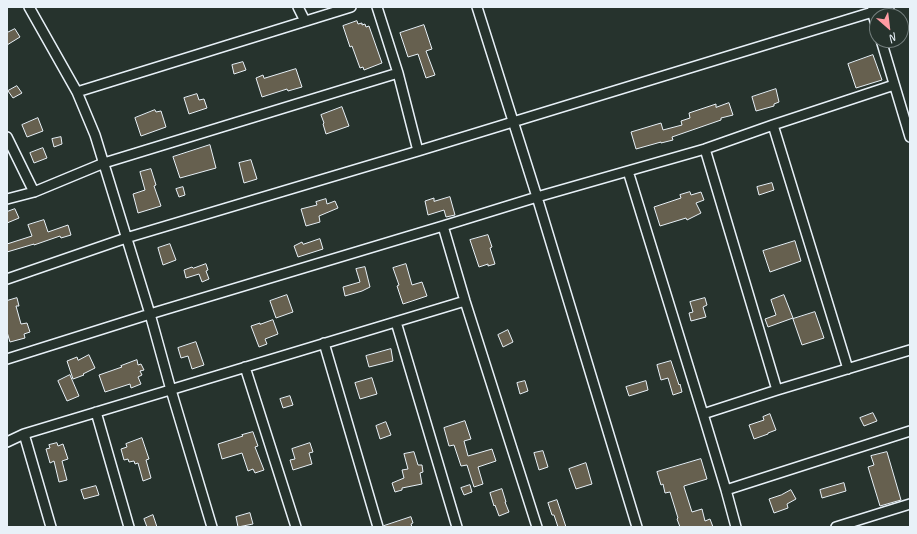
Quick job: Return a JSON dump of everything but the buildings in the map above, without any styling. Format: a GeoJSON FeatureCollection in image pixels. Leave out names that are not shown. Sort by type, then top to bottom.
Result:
{"type":"FeatureCollection","features":[{"type":"Feature","properties":{"kind":"street"},"geometry":{"type":"LineString","coordinates":[[29,7],[77,92],[95,135],[150,314],[212,527]]}},
{"type":"Feature","properties":{"kind":"street"},"geometry":{"type":"LineString","coordinates":[[298,7],[305,21]]}},
{"type":"Feature","properties":{"kind":"street"},"geometry":{"type":"LineString","coordinates":[[77,92],[351,7]]}},
{"type":"Feature","properties":{"kind":"street"},"geometry":{"type":"LineString","coordinates":[[377,7],[398,73],[418,151]]}},
{"type":"Feature","properties":{"kind":"street"},"geometry":{"type":"LineString","coordinates":[[477,7],[537,196],[637,527]]}},
{"type":"Feature","properties":{"kind":"street"},"geometry":{"type":"LineString","coordinates":[[7,279],[126,238],[514,122],[869,12]]}},
{"type":"Feature","properties":{"kind":"street"},"geometry":{"type":"LineString","coordinates":[[883,48],[910,137]]}},
{"type":"Feature","properties":{"kind":"street"},"geometry":{"type":"LineString","coordinates":[[7,199],[34,192],[104,163],[398,73]]}},
{"type":"Feature","properties":{"kind":"street"},"geometry":{"type":"LineString","coordinates":[[7,359],[537,196],[705,149],[894,85]]}},
{"type":"Feature","properties":{"kind":"street"},"geometry":{"type":"LineString","coordinates":[[773,125],[848,369]]}},
{"type":"Feature","properties":{"kind":"street"},"geometry":{"type":"LineString","coordinates":[[7,137],[34,192]]}},
{"type":"Feature","properties":{"kind":"street"},"geometry":{"type":"LineString","coordinates":[[705,149],[777,390]]}},
{"type":"Feature","properties":{"kind":"street"},"geometry":{"type":"LineString","coordinates":[[628,171],[703,414],[736,527]]}},
{"type":"Feature","properties":{"kind":"street"},"geometry":{"type":"LineString","coordinates":[[443,226],[465,301],[537,527]]}},
{"type":"Feature","properties":{"kind":"street"},"geometry":{"type":"LineString","coordinates":[[7,442],[24,434],[465,301]]}},
{"type":"Feature","properties":{"kind":"street"},"geometry":{"type":"LineString","coordinates":[[396,322],[457,527]]}},
{"type":"Feature","properties":{"kind":"street"},"geometry":{"type":"LineString","coordinates":[[324,343],[378,527]]}},
{"type":"Feature","properties":{"kind":"street"},"geometry":{"type":"LineString","coordinates":[[703,414],[910,350]]}},
{"type":"Feature","properties":{"kind":"street"},"geometry":{"type":"LineString","coordinates":[[245,367],[296,527]]}},
{"type":"Feature","properties":{"kind":"street"},"geometry":{"type":"LineString","coordinates":[[96,412],[129,527]]}},
{"type":"Feature","properties":{"kind":"street"},"geometry":{"type":"LineString","coordinates":[[726,490],[910,431]]}},
{"type":"Feature","properties":{"kind":"street"},"geometry":{"type":"LineString","coordinates":[[24,434],[51,527]]}},
{"type":"Feature","properties":{"kind":"street"},"geometry":{"type":"LineString","coordinates":[[836,527],[910,504]]}}]}
